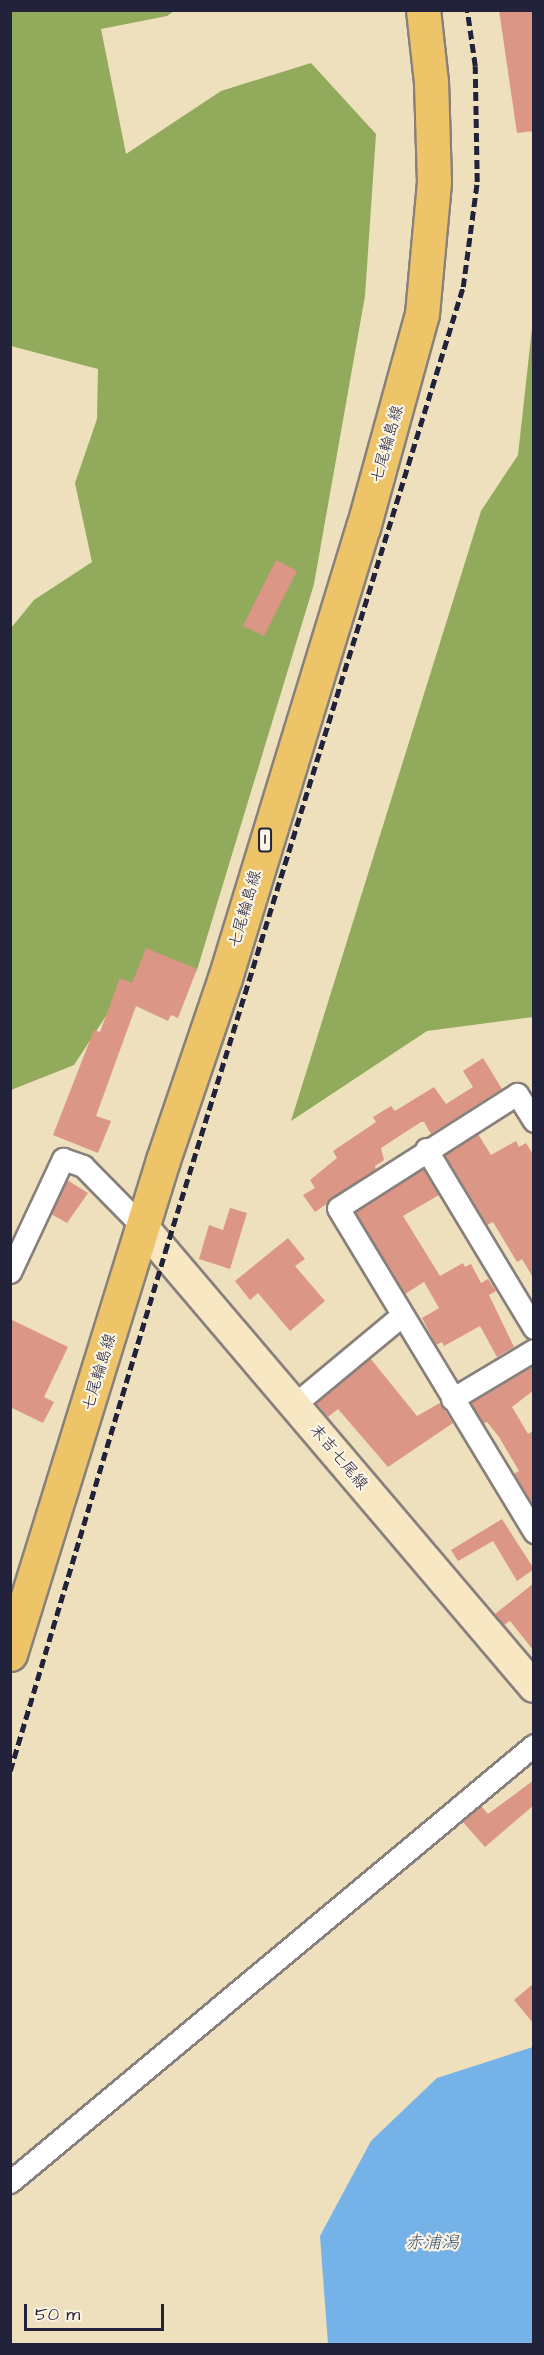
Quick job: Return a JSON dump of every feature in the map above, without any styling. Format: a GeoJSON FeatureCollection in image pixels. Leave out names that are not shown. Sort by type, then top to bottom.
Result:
{"type":"FeatureCollection","features":[{"type":"Feature","properties":{"kind":"main road","name":"七尾輪島線"},"geometry":{"type":"LineString","coordinates":[[10,1654],[363,528],[423,314],[434,182],[431,82],[423,10]]}},
{"type":"Feature","properties":{"kind":"main road","name":"末吉七尾線"},"geometry":{"type":"LineString","coordinates":[[144,1228],[534,1687]]}},
{"type":"Feature","properties":{"kind":"street"},"geometry":{"type":"LineString","coordinates":[[534,1121],[517,1095],[426,1149],[338,1208],[401,1316],[534,1532]]}},
{"type":"Feature","properties":{"kind":"street"},"geometry":{"type":"LineString","coordinates":[[426,1149],[534,1328]]}},
{"type":"Feature","properties":{"kind":"street"},"geometry":{"type":"LineString","coordinates":[[10,1272],[16,1250],[63,1159],[83,1166],[144,1228]]}},
{"type":"Feature","properties":{"kind":"street"},"geometry":{"type":"LineString","coordinates":[[295,1404],[401,1316]]}},
{"type":"Feature","properties":{"kind":"street"},"geometry":{"type":"LineString","coordinates":[[452,1399],[534,1350]]}},
{"type":"Feature","properties":{"kind":"street"},"geometry":{"type":"LineString","coordinates":[[10,2182],[534,1744]]}},
{"type":"Feature","properties":{"kind":"green space"},"geometry":{"type":"Polygon","coordinates":[[[11,11],[174,11],[167,16],[101,29],[126,154],[221,91],[311,63],[376,134],[365,296],[314,584],[197,970],[185,985],[121,993],[74,1065],[11,1090],[11,628],[34,600],[92,562],[75,483],[97,419],[98,369],[11,346],[11,11]]]}},
{"type":"Feature","properties":{"kind":"green space"},"geometry":{"type":"Polygon","coordinates":[[[533,319],[533,1017],[427,1031],[291,1121],[481,511],[518,455],[533,319]]]}},
{"type":"Feature","properties":{"kind":"water","name":"赤浦潟"},"geometry":{"type":"Polygon","coordinates":[[[533,2047],[533,2344],[328,2344],[320,2236],[371,2141],[437,2078],[533,2047]]]}},
{"type":"Feature","properties":{"kind":"building"},"geometry":{"type":"Polygon","coordinates":[[[499,10],[534,10],[534,131],[517,133],[499,10]]]}},
{"type":"Feature","properties":{"kind":"building"},"geometry":{"type":"Polygon","coordinates":[[[276,560],[297,571],[264,636],[243,626],[276,560]]]}},
{"type":"Feature","properties":{"kind":"building"},"geometry":{"type":"Polygon","coordinates":[[[146,948],[197,969],[178,1018],[171,1015],[168,1021],[136,1006],[96,1116],[111,1121],[98,1153],[53,1135],[94,1030],[100,1032],[120,978],[132,983],[146,948]]]}},
{"type":"Feature","properties":{"kind":"building"},"geometry":{"type":"Polygon","coordinates":[[[483,1058],[502,1089],[431,1134],[424,1122],[421,1122],[381,1148],[384,1160],[375,1166],[376,1169],[315,1212],[303,1195],[315,1188],[310,1180],[337,1158],[333,1151],[376,1122],[373,1117],[391,1106],[395,1111],[434,1087],[446,1104],[473,1087],[463,1071],[483,1058]]]}},
{"type":"Feature","properties":{"kind":"building"},"geometry":{"type":"Polygon","coordinates":[[[478,1134],[491,1155],[516,1141],[519,1147],[526,1143],[534,1156],[534,1279],[522,1259],[517,1262],[493,1222],[487,1225],[445,1155],[478,1134]]]}},
{"type":"Feature","properties":{"kind":"building"},"geometry":{"type":"Polygon","coordinates":[[[423,1169],[439,1195],[403,1216],[440,1276],[463,1263],[465,1267],[471,1264],[481,1283],[488,1279],[496,1291],[489,1295],[514,1347],[497,1357],[480,1326],[444,1346],[442,1342],[436,1345],[422,1318],[439,1308],[424,1282],[405,1294],[355,1212],[423,1169]]]}},
{"type":"Feature","properties":{"kind":"building"},"geometry":{"type":"Polygon","coordinates":[[[67,1180],[88,1193],[67,1223],[51,1214],[67,1180]]]}},
{"type":"Feature","properties":{"kind":"building"},"geometry":{"type":"Polygon","coordinates":[[[230,1208],[247,1213],[230,1269],[199,1259],[209,1225],[223,1230],[230,1208]]]}},
{"type":"Feature","properties":{"kind":"building"},"geometry":{"type":"Polygon","coordinates":[[[288,1238],[305,1259],[295,1266],[325,1301],[290,1331],[258,1293],[250,1300],[235,1281],[288,1238]]]}},
{"type":"Feature","properties":{"kind":"building"},"geometry":{"type":"Polygon","coordinates":[[[10,1319],[68,1347],[44,1397],[54,1402],[43,1423],[10,1407],[10,1319]]]}},
{"type":"Feature","properties":{"kind":"building"},"geometry":{"type":"Polygon","coordinates":[[[370,1358],[417,1416],[440,1403],[453,1423],[388,1467],[338,1409],[328,1417],[316,1403],[370,1358]]]}},
{"type":"Feature","properties":{"kind":"building"},"geometry":{"type":"Polygon","coordinates":[[[534,1366],[534,1390],[512,1407],[528,1434],[533,1431],[534,1507],[514,1474],[519,1471],[499,1437],[487,1422],[483,1424],[471,1403],[534,1366]]]}},
{"type":"Feature","properties":{"kind":"building"},"geometry":{"type":"Polygon","coordinates":[[[502,1519],[534,1569],[517,1581],[493,1541],[458,1561],[451,1550],[502,1519]]]}},
{"type":"Feature","properties":{"kind":"building"},"geometry":{"type":"Polygon","coordinates":[[[534,1583],[534,1651],[510,1621],[504,1625],[495,1614],[534,1583]]]}},
{"type":"Feature","properties":{"kind":"building"},"geometry":{"type":"Polygon","coordinates":[[[534,1780],[534,1805],[485,1847],[462,1821],[481,1806],[488,1814],[534,1780]]]}},
{"type":"Feature","properties":{"kind":"building"},"geometry":{"type":"Polygon","coordinates":[[[534,1983],[534,2024],[514,2000],[534,1983]]]}},
{"type":"Feature","properties":{"kind":"railway"},"geometry":{"type":"LineString","coordinates":[[10,1771],[165,1252],[463,287],[477,182],[475,66],[467,10]]}}]}
